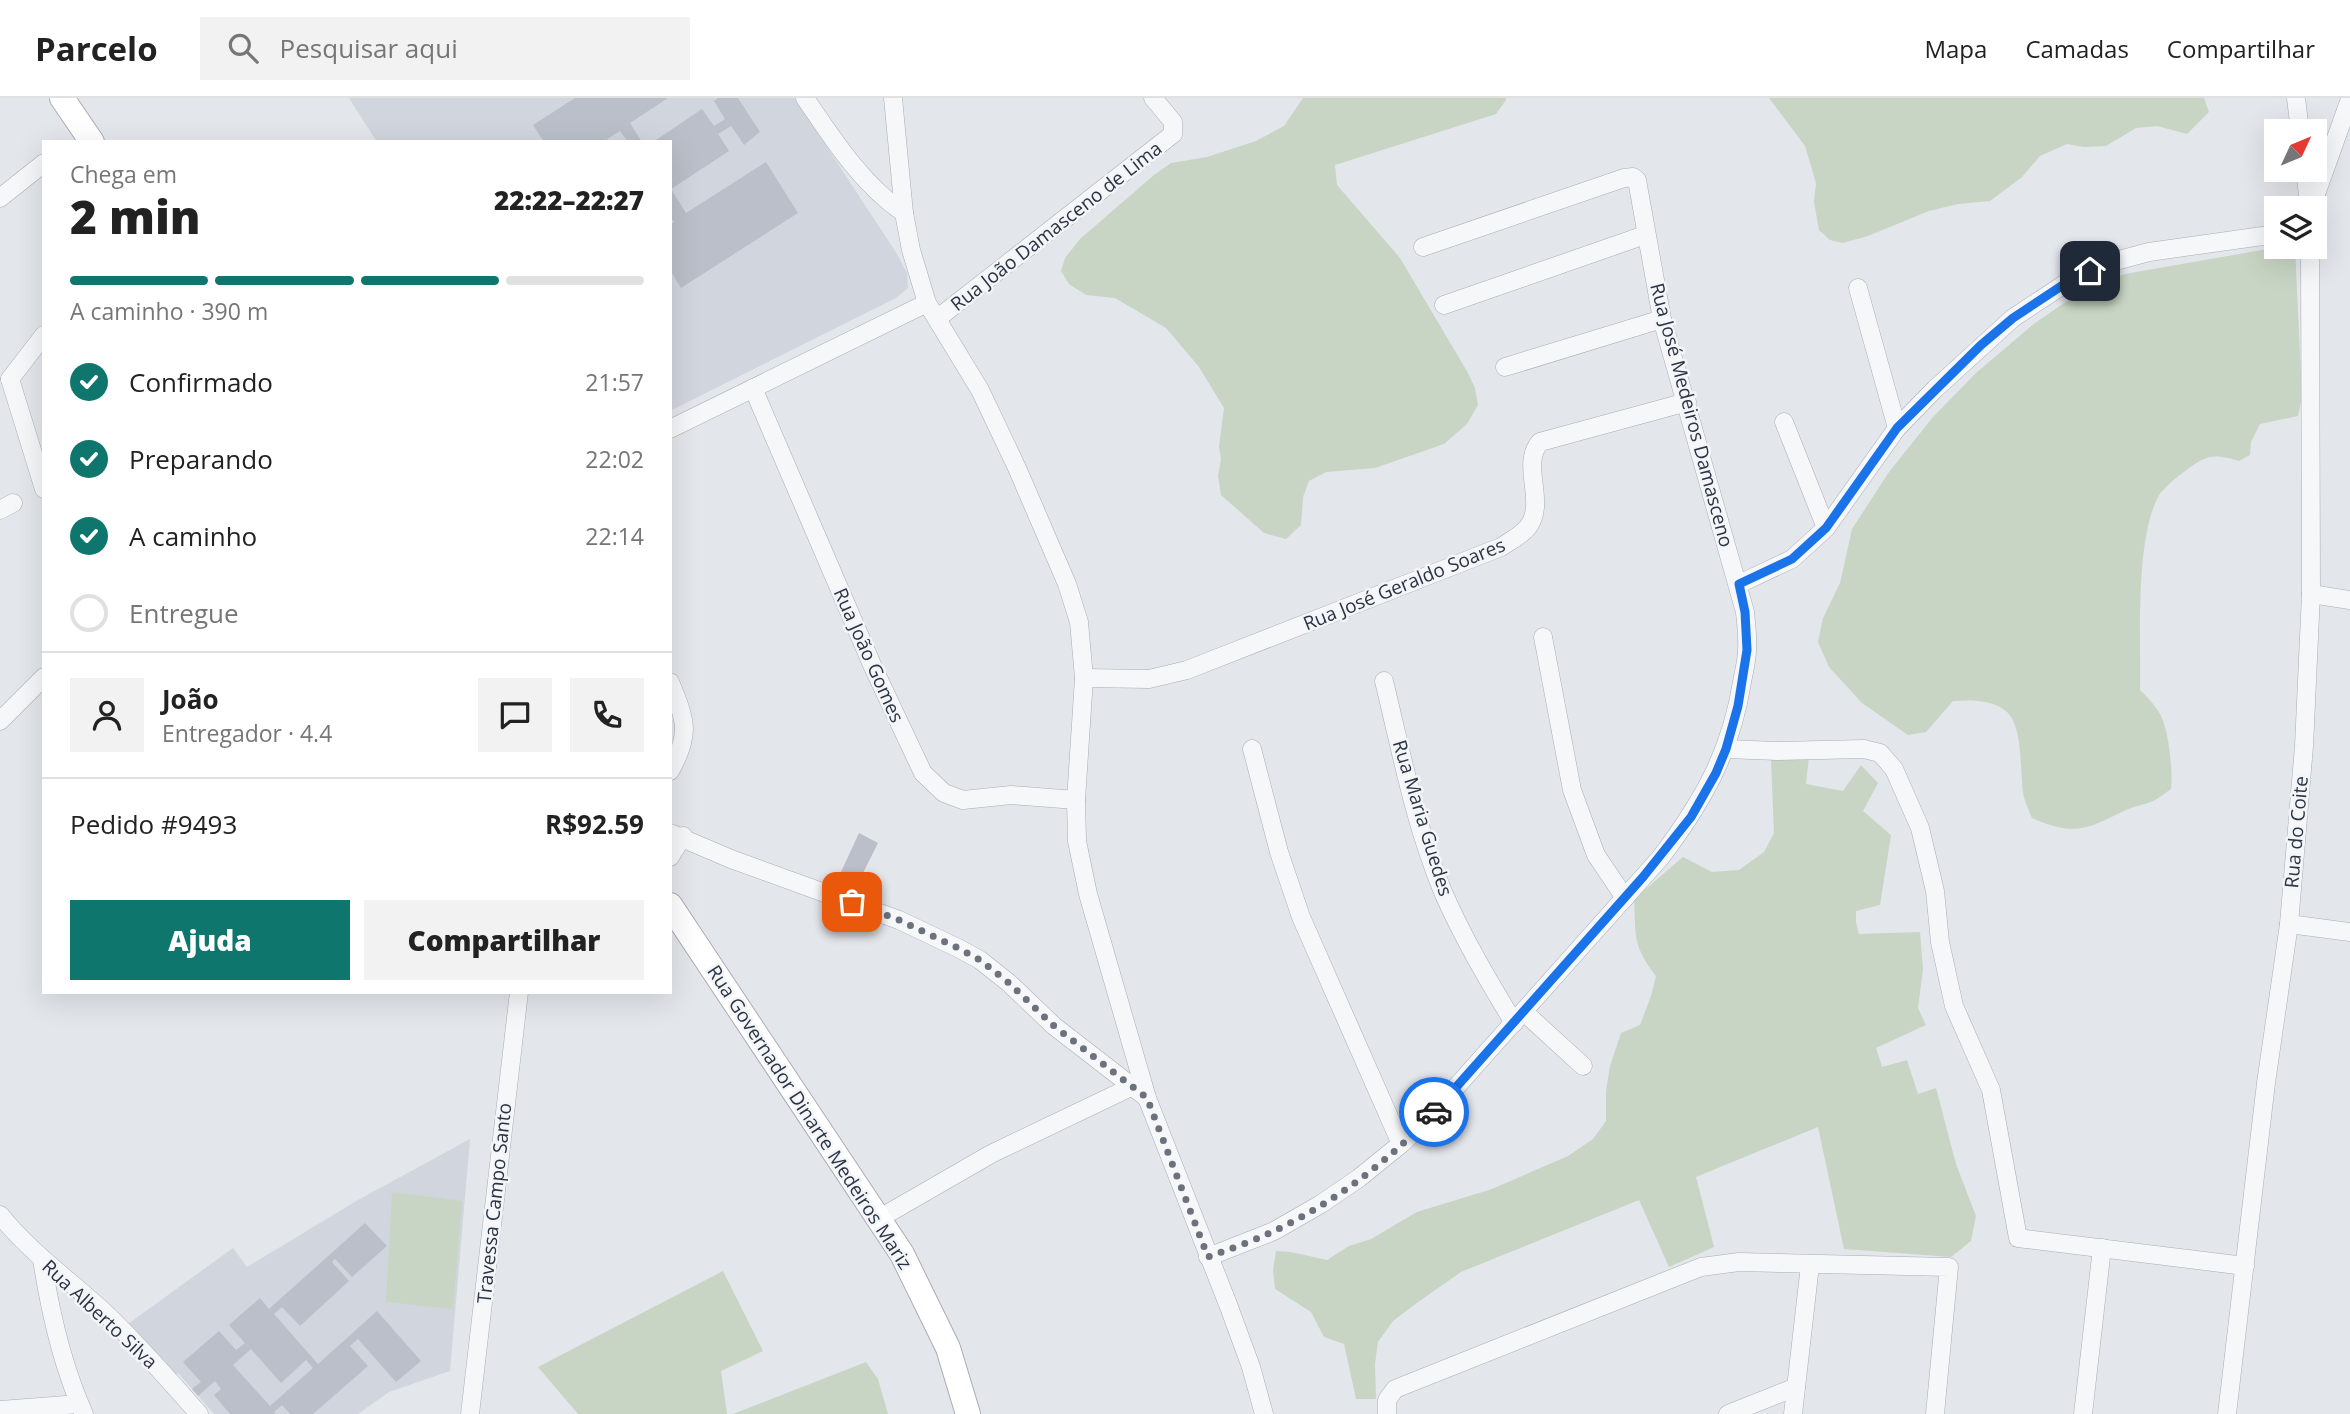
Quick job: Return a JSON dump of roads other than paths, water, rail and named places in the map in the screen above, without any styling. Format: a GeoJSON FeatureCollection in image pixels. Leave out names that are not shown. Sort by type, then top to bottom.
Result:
{"type":"FeatureCollection","features":[{"type":"Feature","properties":{"kind":"main road"},"geometry":{"type":"LineString","coordinates":[[62,98],[83,138]]}},
{"type":"Feature","properties":{"kind":"main road","name":"Rua Governador Dinarte Medeiros Mariz"},"geometry":{"type":"LineString","coordinates":[[672,908],[902,1254],[948,1348],[968,1414]]}},
{"type":"Feature","properties":{"kind":"street"},"geometry":{"type":"LineString","coordinates":[[805,98],[869,183],[887,202],[904,213]]}},
{"type":"Feature","properties":{"kind":"street"},"geometry":{"type":"LineString","coordinates":[[893,98],[904,213],[911,250],[927,303],[980,390],[1067,584],[1079,622],[1084,678],[1076,800],[1077,841],[1088,894],[1147,1098],[1251,1367],[1264,1414]]}},
{"type":"Feature","properties":{"kind":"street","name":"Rua João Damasceno de Lima"},"geometry":{"type":"LineString","coordinates":[[938,318],[1173,134],[1173,122],[1153,98]]}},
{"type":"Feature","properties":{"kind":"street"},"geometry":{"type":"LineString","coordinates":[[2296,98],[2299,119]]}},
{"type":"Feature","properties":{"kind":"street"},"geometry":{"type":"LineString","coordinates":[[2314,196],[2350,99]]}},
{"type":"Feature","properties":{"kind":"street"},"geometry":{"type":"LineString","coordinates":[[0,198],[42,165]]}},
{"type":"Feature","properties":{"kind":"street","name":"Rua José Medeiros Damasceno"},"geometry":{"type":"LineString","coordinates":[[1208,1257],[1274,1231],[1321,1204],[1359,1178],[1424,1123],[1661,857],[1691,817],[1716,773],[1738,706],[1747,650],[1745,612],[1662,319],[1637,180],[1633,177],[1624,178],[1423,247]]}},
{"type":"Feature","properties":{"kind":"street"},"geometry":{"type":"LineString","coordinates":[[1444,304],[1645,235]]}},
{"type":"Feature","properties":{"kind":"street"},"geometry":{"type":"LineString","coordinates":[[1739,584],[1792,559],[1826,528],[1897,428],[1981,345],[2013,318],[2072,279],[2108,263],[2149,252],[2264,236]]}},
{"type":"Feature","properties":{"kind":"street","name":"Rua do Coite"},"geometry":{"type":"LineString","coordinates":[[2227,1414],[2266,1083],[2289,923],[2304,746],[2311,594],[2310,259]]}},
{"type":"Feature","properties":{"kind":"street"},"geometry":{"type":"LineString","coordinates":[[1858,289],[1897,428]]}},
{"type":"Feature","properties":{"kind":"street"},"geometry":{"type":"LineString","coordinates":[[672,428],[927,303]]}},
{"type":"Feature","properties":{"kind":"street"},"geometry":{"type":"LineString","coordinates":[[1505,367],[1662,319]]}},
{"type":"Feature","properties":{"kind":"street"},"geometry":{"type":"LineString","coordinates":[[42,337],[5,376],[42,483]]}},
{"type":"Feature","properties":{"kind":"street","name":"Rua João Gomes"},"geometry":{"type":"LineString","coordinates":[[753,388],[873,667],[923,774],[944,793],[963,800],[1011,795],[1076,800]]}},
{"type":"Feature","properties":{"kind":"street","name":"Rua José Geraldo Soares"},"geometry":{"type":"LineString","coordinates":[[1084,678],[1149,679],[1187,670],[1501,547],[1527,528],[1534,516],[1536,506],[1533,456],[1540,442],[1686,402]]}},
{"type":"Feature","properties":{"kind":"street"},"geometry":{"type":"LineString","coordinates":[[1784,422],[1826,528]]}},
{"type":"Feature","properties":{"kind":"street"},"geometry":{"type":"LineString","coordinates":[[2311,594],[2350,600]]}},
{"type":"Feature","properties":{"kind":"street"},"geometry":{"type":"LineString","coordinates":[[1543,637],[1572,790],[1596,855],[1625,898]]}},
{"type":"Feature","properties":{"kind":"street"},"geometry":{"type":"LineString","coordinates":[[0,721],[42,679]]}},
{"type":"Feature","properties":{"kind":"street","name":"Rua Maria Guedes"},"geometry":{"type":"LineString","coordinates":[[1384,681],[1405,765],[1442,889],[1467,944],[1519,1018],[1583,1066]]}},
{"type":"Feature","properties":{"kind":"street"},"geometry":{"type":"LineString","coordinates":[[672,688],[685,732],[683,749],[672,768]]}},
{"type":"Feature","properties":{"kind":"street"},"geometry":{"type":"LineString","coordinates":[[1252,749],[1279,852],[1301,917],[1401,1144]]}},
{"type":"Feature","properties":{"kind":"street"},"geometry":{"type":"LineString","coordinates":[[1726,749],[1864,749],[1880,753],[1894,769],[1920,828],[1935,891],[1940,942],[1954,1006],[1990,1090],[2018,1238],[2245,1266]]}},
{"type":"Feature","properties":{"kind":"street"},"geometry":{"type":"LineString","coordinates":[[677,834],[731,859],[899,920],[980,960],[1009,983],[1054,1026],[1147,1098]]}},
{"type":"Feature","properties":{"kind":"street"},"geometry":{"type":"LineString","coordinates":[[2289,923],[2350,932]]}},
{"type":"Feature","properties":{"kind":"street","name":"Travessa Campo Santo"},"geometry":{"type":"LineString","coordinates":[[470,1414],[519,994]]}},
{"type":"Feature","properties":{"kind":"street"},"geometry":{"type":"LineString","coordinates":[[880,1218],[991,1154],[1130,1087]]}},
{"type":"Feature","properties":{"kind":"street","name":"Rua Alberto Silva"},"geometry":{"type":"LineString","coordinates":[[0,1215],[42,1259],[106,1314],[152,1360],[199,1414]]}},
{"type":"Feature","properties":{"kind":"street"},"geometry":{"type":"LineString","coordinates":[[2083,1414],[2102,1248]]}},
{"type":"Feature","properties":{"kind":"street"},"geometry":{"type":"LineString","coordinates":[[0,1410],[81,1409],[58,1340],[42,1259]]}},
{"type":"Feature","properties":{"kind":"street"},"geometry":{"type":"LineString","coordinates":[[1387,1414],[1387,1400],[1395,1389],[1701,1267],[1739,1262],[1949,1267],[1935,1414]]}},
{"type":"Feature","properties":{"kind":"street"},"geometry":{"type":"LineString","coordinates":[[1793,1414],[1810,1265]]}},
{"type":"Feature","properties":{"kind":"street"},"geometry":{"type":"LineString","coordinates":[[1728,1414],[1796,1387]]}}]}
